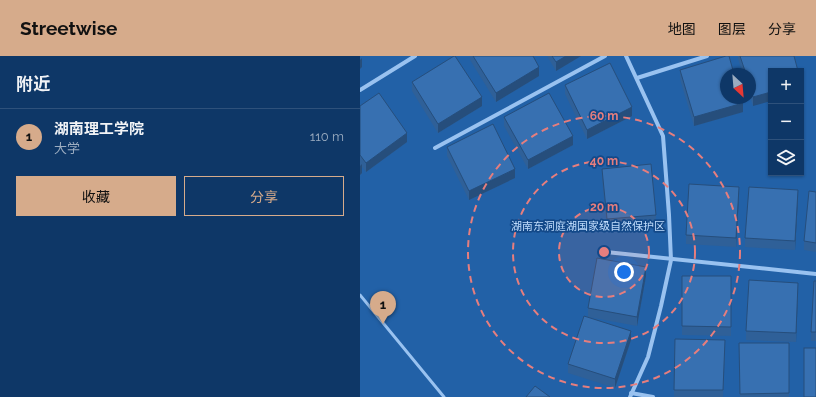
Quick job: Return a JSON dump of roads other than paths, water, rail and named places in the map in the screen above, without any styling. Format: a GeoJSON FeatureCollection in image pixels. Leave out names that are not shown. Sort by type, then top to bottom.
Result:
{"type":"FeatureCollection","features":[{"type":"Feature","properties":{"kind":"street"},"geometry":{"type":"LineString","coordinates":[[360,90],[415,56]]}},
{"type":"Feature","properties":{"kind":"street"},"geometry":{"type":"LineString","coordinates":[[435,148],[605,56]]}},
{"type":"Feature","properties":{"kind":"street"},"geometry":{"type":"LineString","coordinates":[[626,56],[663,136],[670,215],[671,260],[648,357],[631,395],[652,397]]}},
{"type":"Feature","properties":{"kind":"street"},"geometry":{"type":"LineString","coordinates":[[637,78],[707,56]]}},
{"type":"Feature","properties":{"kind":"street"},"geometry":{"type":"LineString","coordinates":[[606,252],[816,274]]}},
{"type":"Feature","properties":{"kind":"lane"},"geometry":{"type":"LineString","coordinates":[[360,295],[444,397]]}},
{"type":"Feature","properties":{"kind":"place","name":"湖南理工学院"},"geometry":{"type":"Point","coordinates":[383,324]}},
{"type":"Feature","properties":{"kind":"park label","name":"湖南东洞庭湖国家级自然保护区"},"geometry":{"type":"Point","coordinates":[588,226]}}]}
